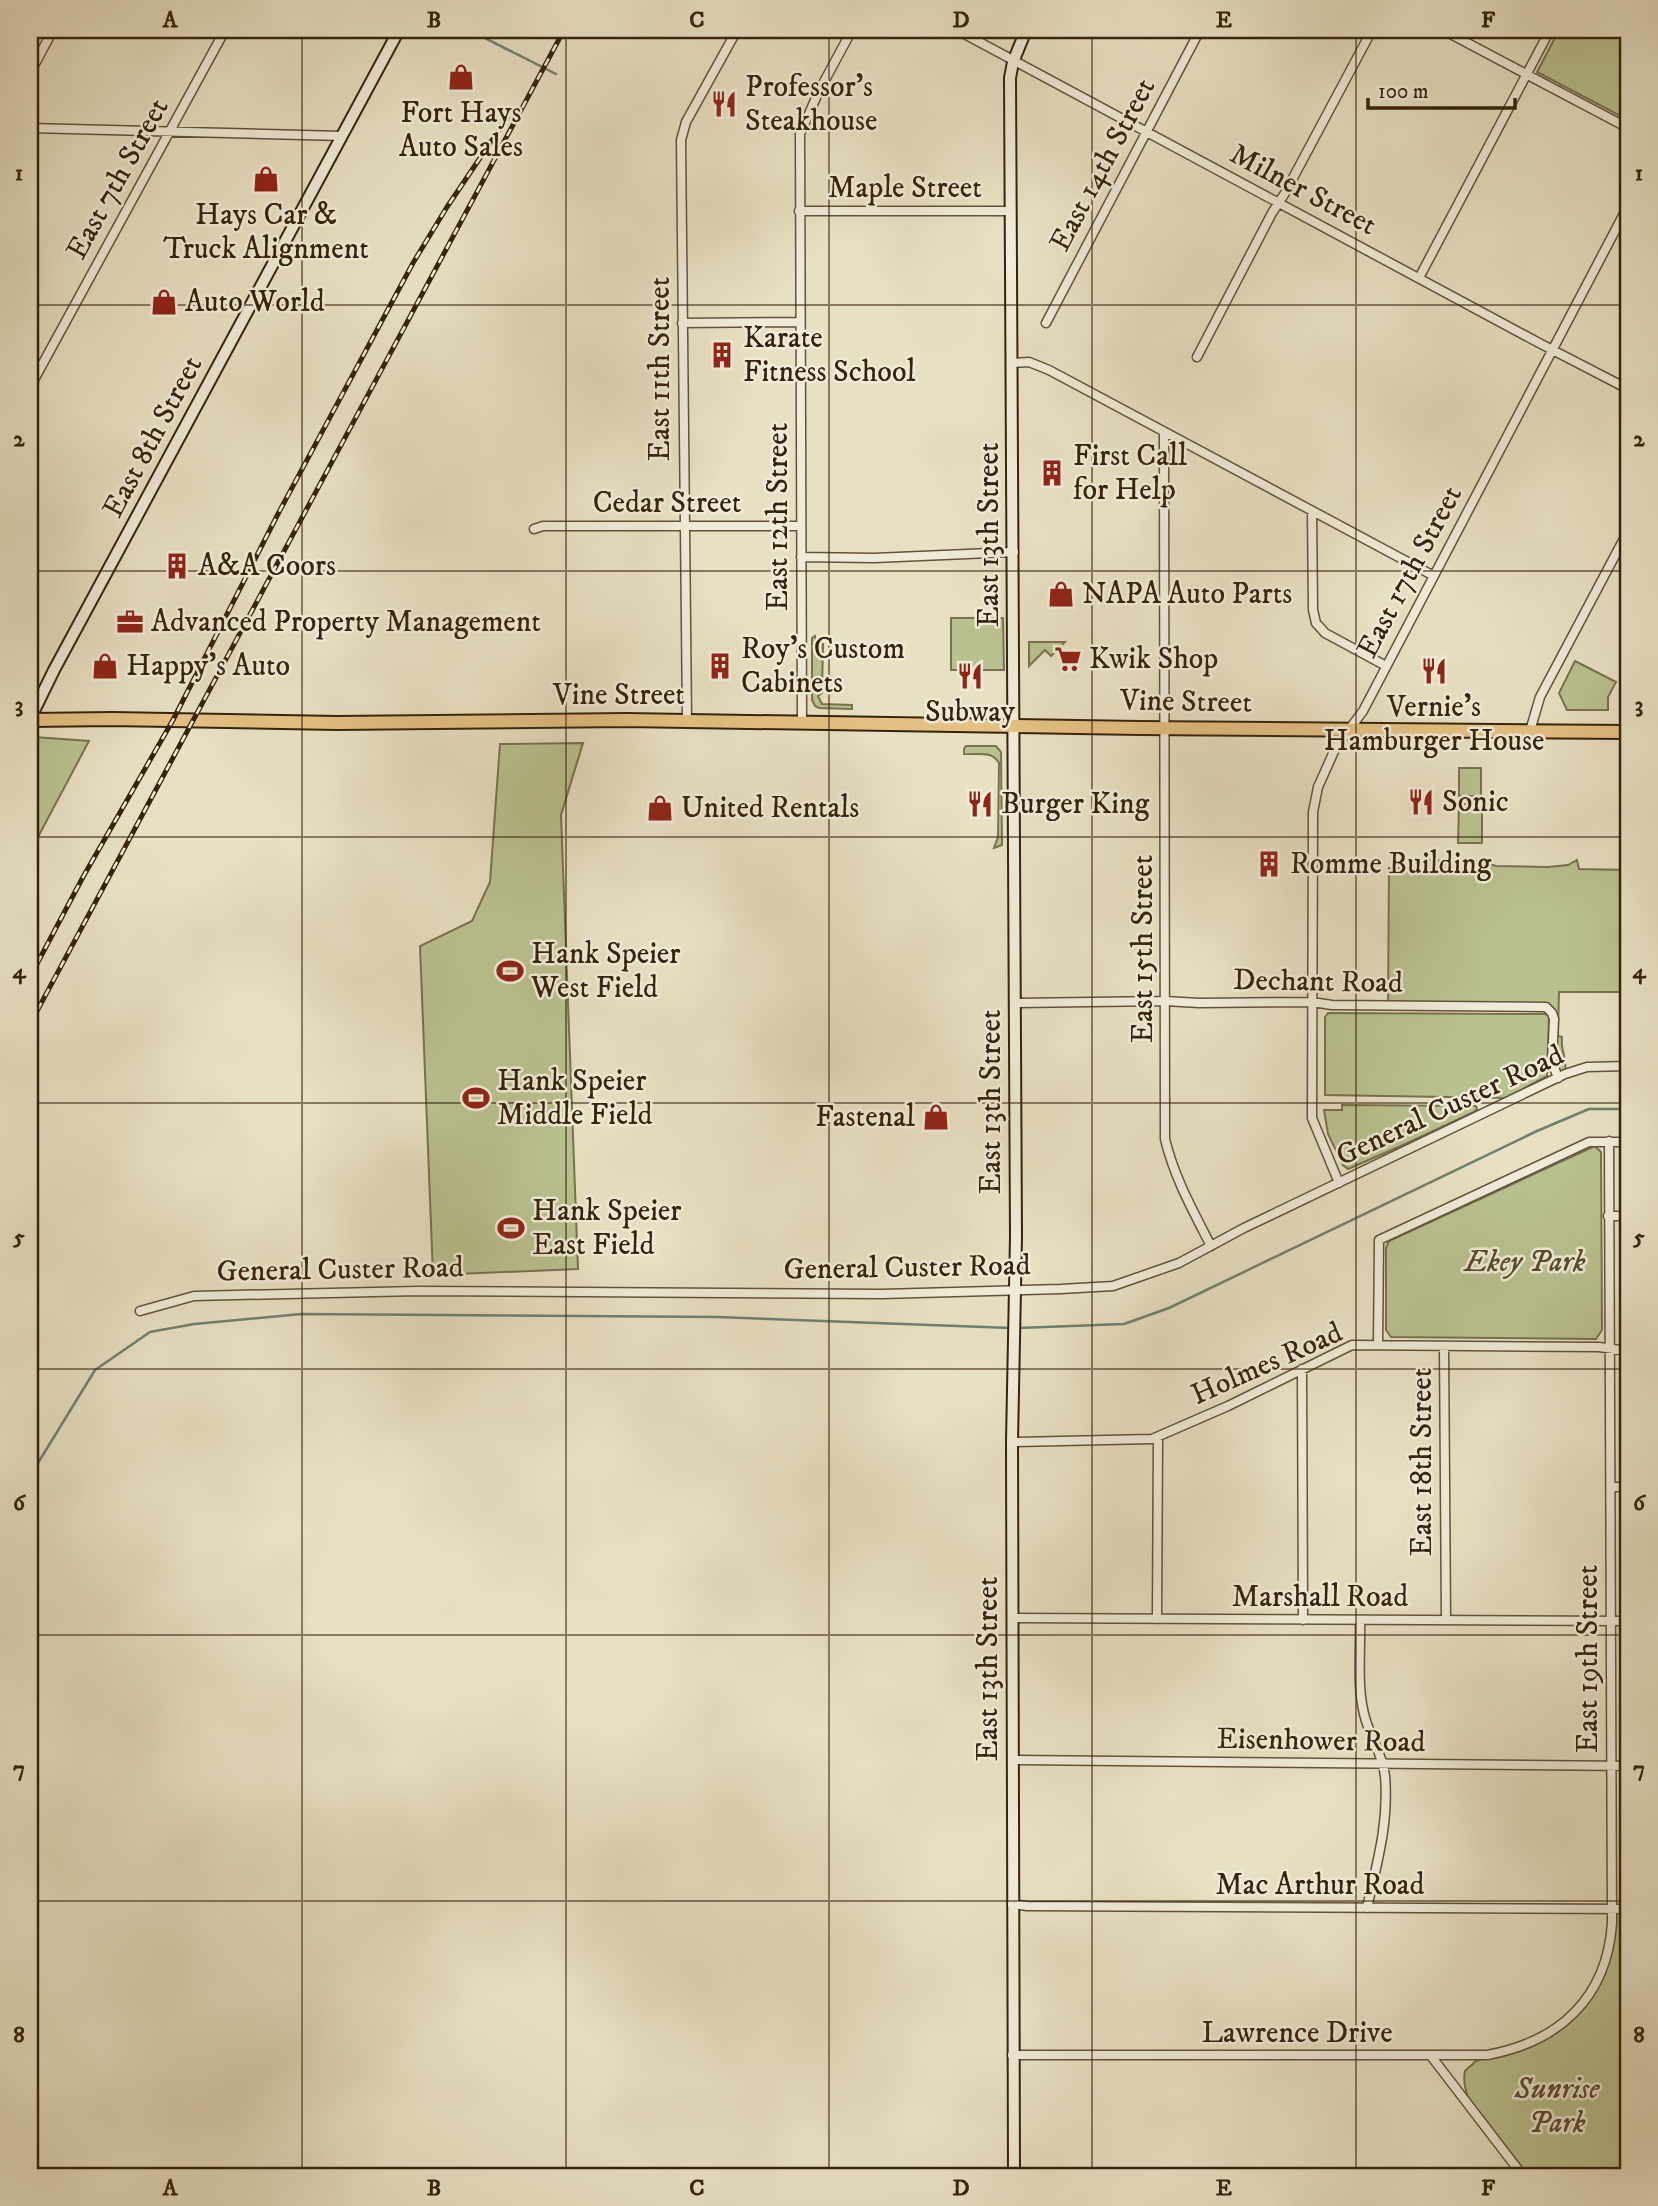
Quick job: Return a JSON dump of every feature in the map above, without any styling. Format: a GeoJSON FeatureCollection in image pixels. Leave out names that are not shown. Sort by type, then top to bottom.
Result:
{"type":"FeatureCollection","features":[{"type":"Feature","properties":{"kind":"main road","name":"Vine Street"},"geometry":{"type":"LineString","coordinates":[[30,720],[337,723],[687,721],[1628,732]]}},
{"type":"Feature","properties":{"kind":"street"},"geometry":{"type":"LineString","coordinates":[[30,73],[53,30]]}},
{"type":"Feature","properties":{"kind":"street","name":"East 7th Street"},"geometry":{"type":"LineString","coordinates":[[30,387],[225,30]]}},
{"type":"Feature","properties":{"kind":"street","name":"East 8th Street"},"geometry":{"type":"LineString","coordinates":[[30,720],[54,670],[399,30]]}},
{"type":"Feature","properties":{"kind":"street","name":"East 11th Street"},"geometry":{"type":"LineString","coordinates":[[687,721],[681,140],[686,122],[737,30]]}},
{"type":"Feature","properties":{"kind":"street","name":"East 12th Street"},"geometry":{"type":"LineString","coordinates":[[802,723],[800,134],[819,91],[852,30]]}},
{"type":"Feature","properties":{"kind":"street","name":"Milner Street"},"geometry":{"type":"LineString","coordinates":[[957,30],[1628,390]]}},
{"type":"Feature","properties":{"kind":"street","name":"East 13th Street"},"geometry":{"type":"LineString","coordinates":[[1014,2176],[1012,1442],[1015,1003],[1010,78],[1013,62],[1026,30]]}},
{"type":"Feature","properties":{"kind":"street","name":"East 14th Street"},"geometry":{"type":"LineString","coordinates":[[1046,323],[1200,30]]}},
{"type":"Feature","properties":{"kind":"street"},"geometry":{"type":"LineString","coordinates":[[1197,357],[1372,30]]}},
{"type":"Feature","properties":{"kind":"street"},"geometry":{"type":"LineString","coordinates":[[1443,30],[1628,128]]}},
{"type":"Feature","properties":{"kind":"street"},"geometry":{"type":"LineString","coordinates":[[1419,278],[1550,30]]}},
{"type":"Feature","properties":{"kind":"street"},"geometry":{"type":"LineString","coordinates":[[30,128],[342,136]]}},
{"type":"Feature","properties":{"kind":"street","name":"East 17th Street"},"geometry":{"type":"LineString","coordinates":[[1339,1183],[1312,1118],[1315,797],[1336,747],[1351,729],[1386,666],[1628,206]]}},
{"type":"Feature","properties":{"kind":"street","name":"Maple Street"},"geometry":{"type":"LineString","coordinates":[[799,211],[1011,211]]}},
{"type":"Feature","properties":{"kind":"street"},"geometry":{"type":"LineString","coordinates":[[682,323],[800,322]]}},
{"type":"Feature","properties":{"kind":"street"},"geometry":{"type":"LineString","coordinates":[[1013,363],[1038,364],[1434,576]]}},
{"type":"Feature","properties":{"kind":"street","name":"East 15th Street"},"geometry":{"type":"LineString","coordinates":[[1164,432],[1165,1139],[1178,1181],[1210,1246]]}},
{"type":"Feature","properties":{"kind":"street"},"geometry":{"type":"LineString","coordinates":[[1312,511],[1313,610],[1316,623],[1325,633],[1386,666]]}},
{"type":"Feature","properties":{"kind":"street","name":"Cedar Street"},"geometry":{"type":"LineString","coordinates":[[534,529],[543,526],[801,526]]}},
{"type":"Feature","properties":{"kind":"street"},"geometry":{"type":"LineString","coordinates":[[1531,731],[1540,697],[1628,530]]}},
{"type":"Feature","properties":{"kind":"street"},"geometry":{"type":"LineString","coordinates":[[801,557],[874,558],[1014,552]]}},
{"type":"Feature","properties":{"kind":"street","name":"Dechant Road"},"geometry":{"type":"LineString","coordinates":[[1015,1003],[1312,1002],[1332,1005],[1546,1007],[1554,1019],[1552,1062],[1558,1077]]}},
{"type":"Feature","properties":{"kind":"street","name":"General Custer Road"},"geometry":{"type":"LineString","coordinates":[[140,1311],[194,1296],[220,1295],[418,1290],[882,1294],[1113,1286],[1179,1263],[1558,1077],[1587,1068],[1628,1066]]}},
{"type":"Feature","properties":{"kind":"street","name":"East 19th Street"},"geometry":{"type":"LineString","coordinates":[[1431,2056],[1475,2056],[1502,2052],[1542,2038],[1576,2012],[1586,2000],[1604,1970],[1611,1940],[1609,1141]]}},
{"type":"Feature","properties":{"kind":"street"},"geometry":{"type":"LineString","coordinates":[[1378,1345],[1379,1240],[1589,1142],[1628,1142]]}},
{"type":"Feature","properties":{"kind":"street"},"geometry":{"type":"LineString","coordinates":[[1608,1216],[1628,1216]]}},
{"type":"Feature","properties":{"kind":"street","name":"Holmes Road"},"geometry":{"type":"LineString","coordinates":[[1012,1442],[1152,1440],[1352,1345],[1599,1347],[1628,1351]]}},
{"type":"Feature","properties":{"kind":"street","name":"East 18th Street"},"geometry":{"type":"LineString","coordinates":[[1444,1346],[1446,1620]]}},
{"type":"Feature","properties":{"kind":"street"},"geometry":{"type":"LineString","coordinates":[[1302,1369],[1303,1620]]}},
{"type":"Feature","properties":{"kind":"street"},"geometry":{"type":"LineString","coordinates":[[1157,1619],[1158,1438]]}},
{"type":"Feature","properties":{"kind":"street"},"geometry":{"type":"LineString","coordinates":[[1611,1487],[1628,1487]]}},
{"type":"Feature","properties":{"kind":"street","name":"Marshall Road"},"geometry":{"type":"LineString","coordinates":[[1012,1618],[1628,1621]]}},
{"type":"Feature","properties":{"kind":"street"},"geometry":{"type":"LineString","coordinates":[[1360,1620],[1361,1700],[1366,1721],[1381,1754],[1386,1797],[1385,1830],[1367,1909]]}},
{"type":"Feature","properties":{"kind":"street","name":"Eisenhower Road"},"geometry":{"type":"LineString","coordinates":[[1012,1760],[1628,1766]]}},
{"type":"Feature","properties":{"kind":"street","name":"Mac Arthur Road"},"geometry":{"type":"LineString","coordinates":[[1012,1904],[1367,1909],[1628,1909]]}},
{"type":"Feature","properties":{"kind":"street","name":"Lawrence Drive"},"geometry":{"type":"LineString","coordinates":[[1012,2055],[1431,2056],[1523,2176]]}},
{"type":"Feature","properties":{"kind":"green space"},"geometry":{"type":"Polygon","coordinates":[[[1559,30],[1628,30],[1628,120],[1537,72],[1559,30]]]}},
{"type":"Feature","properties":{"kind":"green space"},"geometry":{"type":"Polygon","coordinates":[[[951,618],[1003,618],[1004,670],[951,670],[951,618]]]}},
{"type":"Feature","properties":{"kind":"green space"},"geometry":{"type":"Polygon","coordinates":[[[815,636],[816,642],[823,644],[822,693],[818,696],[822,704],[852,705],[852,709],[815,706],[812,700],[812,638],[815,636]]]}},
{"type":"Feature","properties":{"kind":"green space"},"geometry":{"type":"Polygon","coordinates":[[[1029,642],[1065,642],[1051,656],[1045,650],[1029,666],[1029,642]]]}},
{"type":"Feature","properties":{"kind":"green space"},"geometry":{"type":"Polygon","coordinates":[[[1575,661],[1616,682],[1608,697],[1608,710],[1567,710],[1559,693],[1575,661]]]}},
{"type":"Feature","properties":{"kind":"green space"},"geometry":{"type":"Polygon","coordinates":[[[34,737],[89,741],[30,852],[30,745],[34,737]]]}},
{"type":"Feature","properties":{"kind":"green space"},"geometry":{"type":"Polygon","coordinates":[[[583,743],[561,815],[578,1269],[433,1275],[420,946],[472,921],[490,882],[500,744],[583,743]]]}},
{"type":"Feature","properties":{"kind":"green space"},"geometry":{"type":"Polygon","coordinates":[[[966,746],[996,746],[1001,752],[1002,845],[994,848],[998,837],[999,763],[992,756],[964,754],[966,746]]]}},
{"type":"Feature","properties":{"kind":"green space"},"geometry":{"type":"Polygon","coordinates":[[[1459,768],[1481,768],[1481,796],[1459,796],[1459,768]]]}},
{"type":"Feature","properties":{"kind":"green space"},"geometry":{"type":"Polygon","coordinates":[[[1459,804],[1482,804],[1482,843],[1458,843],[1459,804]]]}},
{"type":"Feature","properties":{"kind":"green space"},"geometry":{"type":"Polygon","coordinates":[[[1420,860],[1480,861],[1496,866],[1548,867],[1568,865],[1577,860],[1579,869],[1628,870],[1628,992],[1559,992],[1558,1036],[1562,1037],[1565,1074],[1555,1071],[1554,1019],[1549,1009],[1388,1006],[1389,868],[1419,868],[1420,860]]]}},
{"type":"Feature","properties":{"kind":"green space"},"geometry":{"type":"Polygon","coordinates":[[[1328,1013],[1546,1014],[1549,1017],[1547,1076],[1506,1098],[1325,1095],[1325,1017],[1328,1013]]]}},
{"type":"Feature","properties":{"kind":"green space"},"geometry":{"type":"Polygon","coordinates":[[[1342,1105],[1476,1106],[1477,1109],[1348,1169],[1343,1165],[1328,1134],[1324,1110],[1342,1110],[1342,1105]]]}},
{"type":"Feature","properties":{"kind":"green space","name":"Ekey Park"},"geometry":{"type":"Polygon","coordinates":[[[1595,1146],[1601,1152],[1602,1330],[1596,1339],[1391,1337],[1386,1330],[1386,1248],[1389,1241],[1595,1146]]]}},
{"type":"Feature","properties":{"kind":"green space","name":"Sunrise Park"},"geometry":{"type":"Polygon","coordinates":[[[1612,1909],[1628,1909],[1628,2176],[1523,2176],[1475,2113],[1468,2098],[1465,2071],[1476,2061],[1522,2046],[1559,2026],[1604,1970],[1612,1909]]]}},
{"type":"Feature","properties":{"kind":"waterway"},"geometry":{"type":"LineString","coordinates":[[469,30],[556,74]]}},
{"type":"Feature","properties":{"kind":"waterway"},"geometry":{"type":"LineString","coordinates":[[1018,1328],[1124,1324],[1169,1308],[1537,1131],[1589,1109],[1628,1109]]}},
{"type":"Feature","properties":{"kind":"waterway"},"geometry":{"type":"LineString","coordinates":[[30,1476],[95,1370],[150,1332],[194,1324],[301,1314],[717,1317],[1011,1328]]}},
{"type":"Feature","properties":{"kind":"railway"},"geometry":{"type":"LineString","coordinates":[[30,1024],[564,30]]}},
{"type":"Feature","properties":{"kind":"railway"},"geometry":{"type":"LineString","coordinates":[[30,977],[83,877],[173,720],[279,512],[413,263],[507,118]]}},
{"type":"Feature","properties":{"kind":"place","name":"Fort Hays Auto Sales"},"geometry":{"type":"Point","coordinates":[461,77]}},
{"type":"Feature","properties":{"kind":"place","name":"Professor's Steakhouse"},"geometry":{"type":"Point","coordinates":[724,104]}},
{"type":"Feature","properties":{"kind":"place","name":"Hays Car & Truck Alignment"},"geometry":{"type":"Point","coordinates":[266,179]}},
{"type":"Feature","properties":{"kind":"place","name":"Auto World"},"geometry":{"type":"Point","coordinates":[164,302]}},
{"type":"Feature","properties":{"kind":"place","name":"Karate Fitness School"},"geometry":{"type":"Point","coordinates":[722,355]}},
{"type":"Feature","properties":{"kind":"place","name":"First Call for Help"},"geometry":{"type":"Point","coordinates":[1052,473]}},
{"type":"Feature","properties":{"kind":"place","name":"A&A Coors"},"geometry":{"type":"Point","coordinates":[177,566]}},
{"type":"Feature","properties":{"kind":"place","name":"NAPA Auto Parts"},"geometry":{"type":"Point","coordinates":[1061,594]}},
{"type":"Feature","properties":{"kind":"place","name":"Advanced Property Management"},"geometry":{"type":"Point","coordinates":[130,622]}},
{"type":"Feature","properties":{"kind":"place","name":"Kwik Shop"},"geometry":{"type":"Point","coordinates":[1068,659]}},
{"type":"Feature","properties":{"kind":"place","name":"Happy's Auto"},"geometry":{"type":"Point","coordinates":[105,666]}},
{"type":"Feature","properties":{"kind":"place","name":"Roy's Custom Cabinets"},"geometry":{"type":"Point","coordinates":[720,666]}},
{"type":"Feature","properties":{"kind":"place","name":"Vernie's Hamburger House"},"geometry":{"type":"Point","coordinates":[1434,671]}},
{"type":"Feature","properties":{"kind":"place","name":"Subway"},"geometry":{"type":"Point","coordinates":[970,676]}},
{"type":"Feature","properties":{"kind":"place","name":"Sonic"},"geometry":{"type":"Point","coordinates":[1421,802]}},
{"type":"Feature","properties":{"kind":"place","name":"Burger King"},"geometry":{"type":"Point","coordinates":[980,804]}},
{"type":"Feature","properties":{"kind":"place","name":"United Rentals"},"geometry":{"type":"Point","coordinates":[660,808]}},
{"type":"Feature","properties":{"kind":"place","name":"Romme Building"},"geometry":{"type":"Point","coordinates":[1269,864]}},
{"type":"Feature","properties":{"kind":"place","name":"Hank Speier West Field"},"geometry":{"type":"Point","coordinates":[510,971]}},
{"type":"Feature","properties":{"kind":"place","name":"Hank Speier Middle Field"},"geometry":{"type":"Point","coordinates":[476,1098]}},
{"type":"Feature","properties":{"kind":"place","name":"Fastenal"},"geometry":{"type":"Point","coordinates":[936,1117]}},
{"type":"Feature","properties":{"kind":"place","name":"Hank Speier East Field"},"geometry":{"type":"Point","coordinates":[511,1228]}}]}
